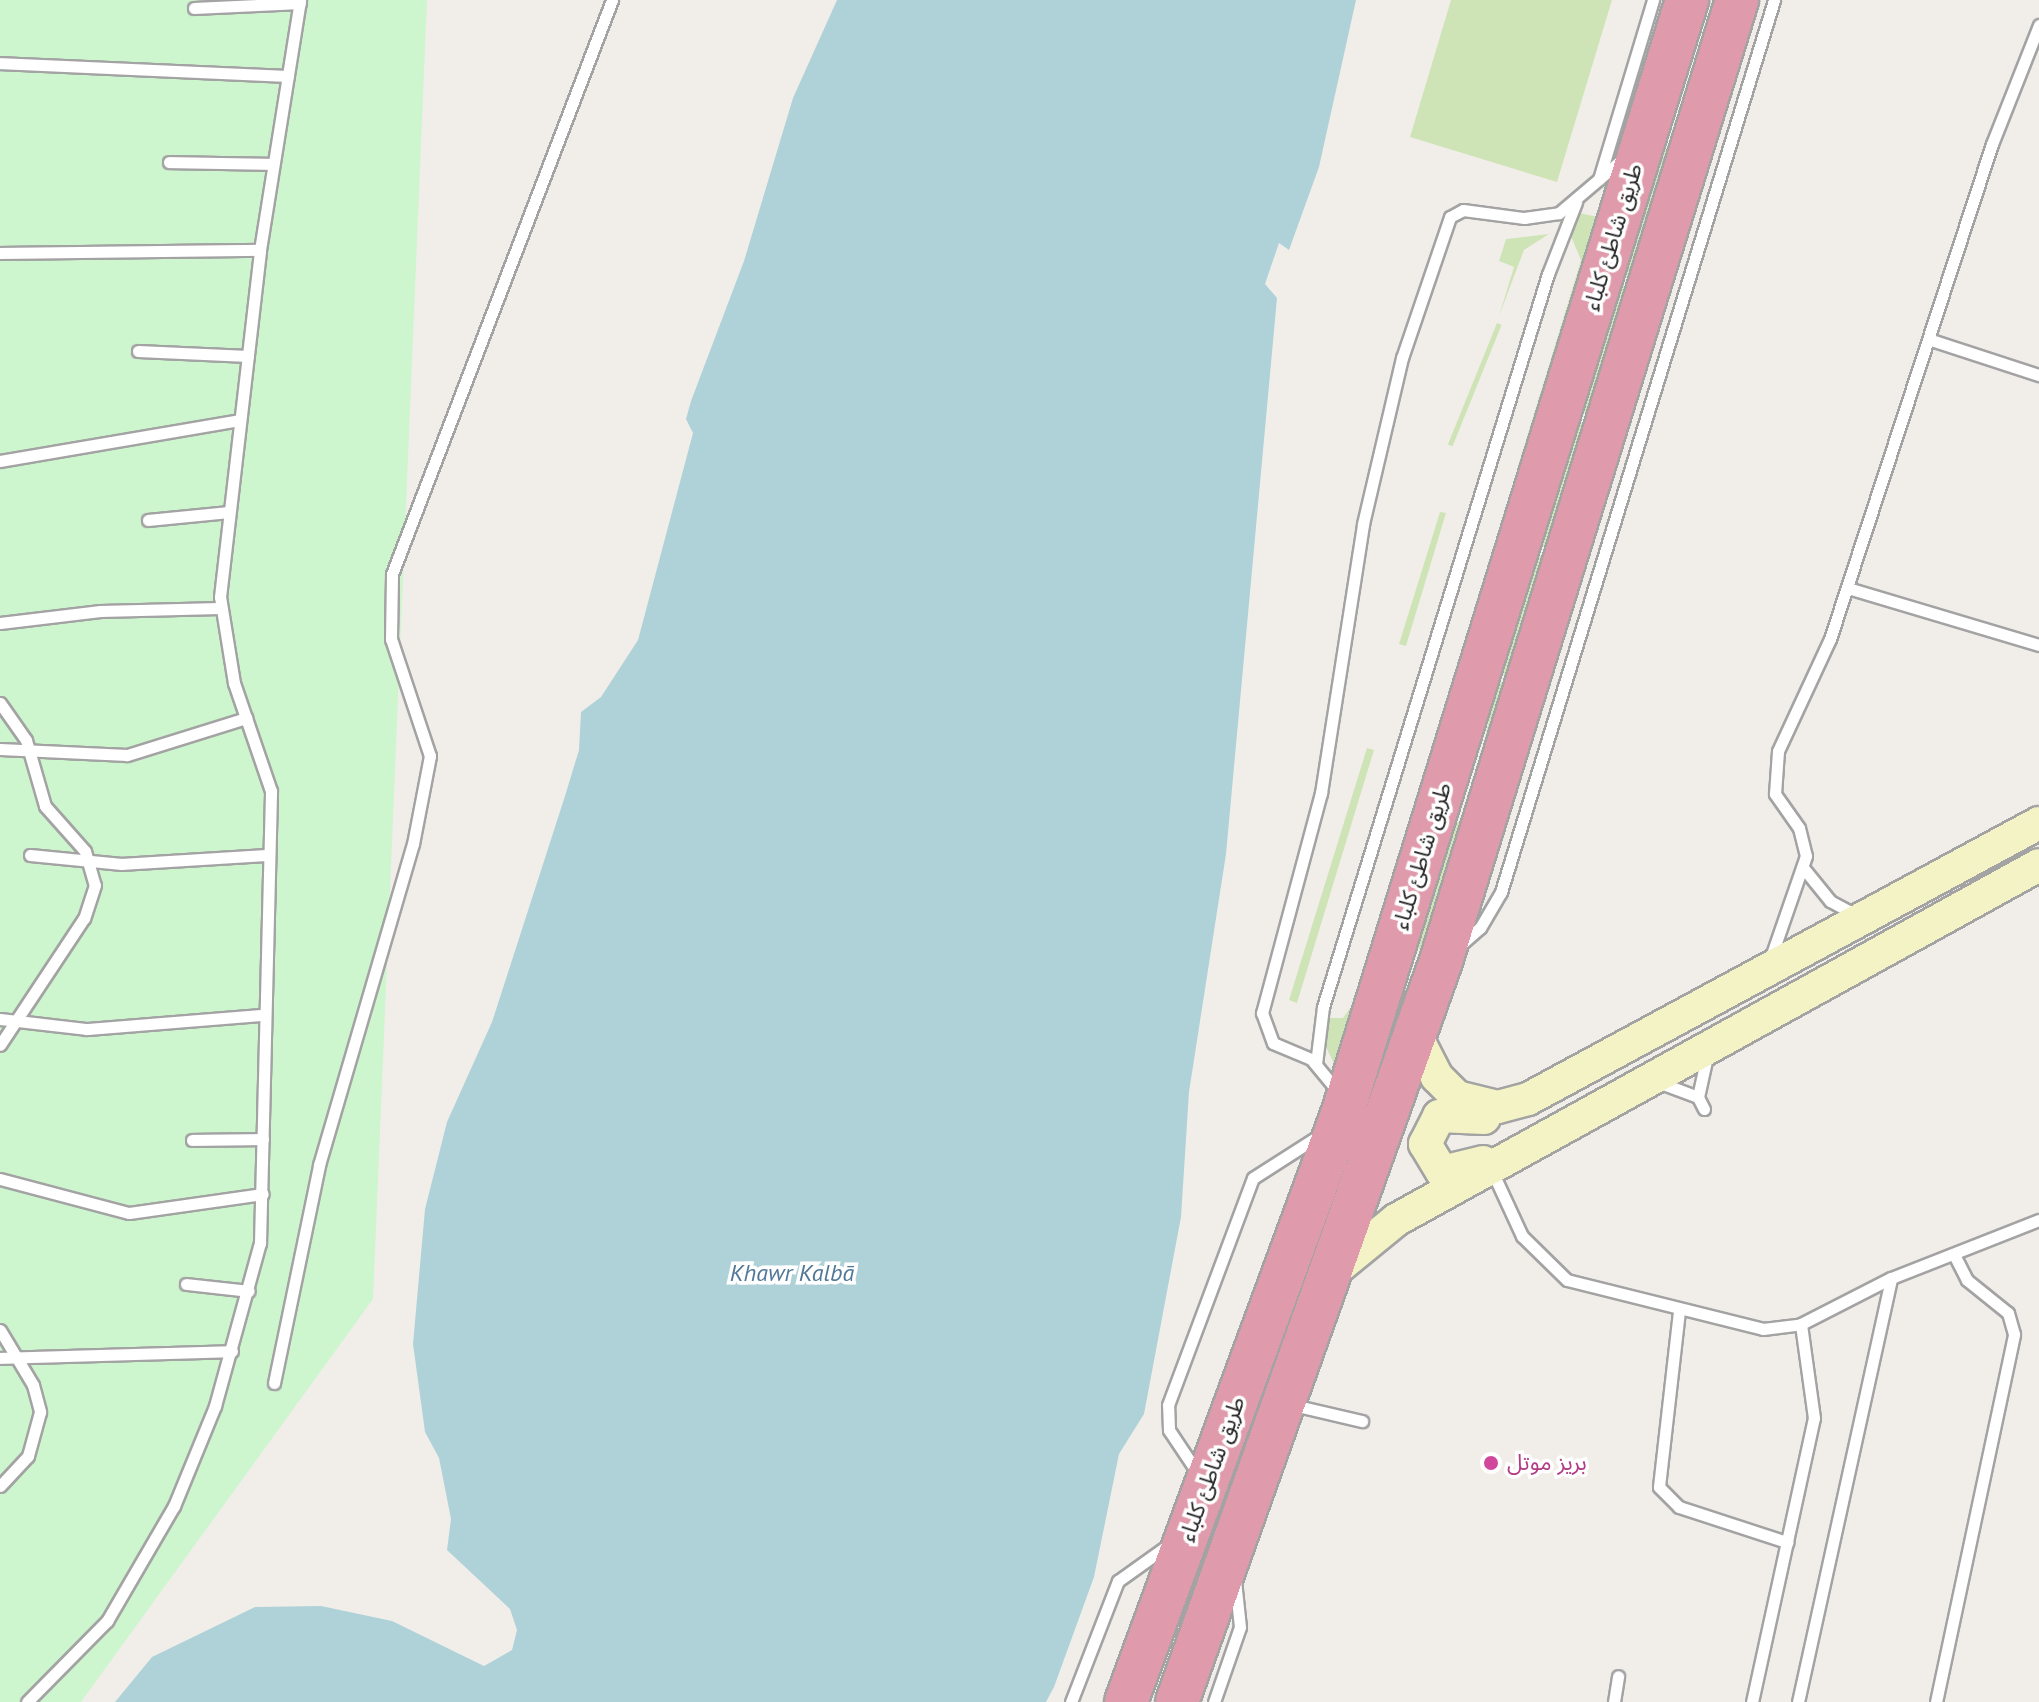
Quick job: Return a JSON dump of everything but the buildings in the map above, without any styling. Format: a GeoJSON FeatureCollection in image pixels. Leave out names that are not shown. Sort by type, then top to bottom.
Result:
{"type":"FeatureCollection","features":[{"type":"Feature","properties":{"kind":"highway","name":"طريق شاطئ كلباء"},"geometry":{"type":"LineString","coordinates":[[1126,1702],[1345,1107],[1687,0]]}},
{"type":"Feature","properties":{"kind":"highway"},"geometry":{"type":"LineString","coordinates":[[1177,1702],[1288,1403],[1442,958],[1737,0]]}},
{"type":"Feature","properties":{"kind":"highway"},"geometry":{"type":"LineString","coordinates":[[1155,1702],[1185,1600],[1189,1533]]}},
{"type":"Feature","properties":{"kind":"street"},"geometry":{"type":"LineString","coordinates":[[1538,1140],[1451,1174],[1425,1153],[1428,1128],[1439,1116],[1506,1116],[2037,823]]}},
{"type":"Feature","properties":{"kind":"street"},"geometry":{"type":"LineString","coordinates":[[1335,1270],[1396,1220],[1492,1170],[1538,1140],[1712,1043],[2031,875]]}},
{"type":"Feature","properties":{"kind":"street"},"geometry":{"type":"LineString","coordinates":[[1416,1036],[1437,1077],[1470,1104],[1498,1107],[1543,1093]]}},
{"type":"Feature","properties":{"kind":"lane"},"geometry":{"type":"LineString","coordinates":[[274,1383],[319,1165],[413,844],[430,756],[391,639],[392,574],[612,0]]}},
{"type":"Feature","properties":{"kind":"lane"},"geometry":{"type":"LineString","coordinates":[[1599,179],[1653,0]]}},
{"type":"Feature","properties":{"kind":"lane"},"geometry":{"type":"LineString","coordinates":[[1442,958],[1480,928],[1501,892],[1774,0]]}},
{"type":"Feature","properties":{"kind":"lane"},"geometry":{"type":"LineString","coordinates":[[27,1702],[86,1647],[145,1564],[197,1455],[249,1291],[263,1194],[261,1015],[269,777],[246,718],[220,608],[260,250],[300,2],[194,8]]}},
{"type":"Feature","properties":{"kind":"lane"},"geometry":{"type":"LineString","coordinates":[[1760,975],[1805,870],[1802,838],[1775,794],[1774,768],[1848,588],[1931,340],[1992,144],[2039,25]]}},
{"type":"Feature","properties":{"kind":"lane"},"geometry":{"type":"LineString","coordinates":[[0,63],[288,76]]}},
{"type":"Feature","properties":{"kind":"lane"},"geometry":{"type":"LineString","coordinates":[[1206,1485],[1167,1421],[1184,1361],[1253,1178],[1345,1107],[1316,1064],[1273,1043],[1262,1013],[1321,793],[1363,524],[1402,358],[1450,217],[1463,210],[1542,218],[1576,202],[1643,140]]}},
{"type":"Feature","properties":{"kind":"lane"},"geometry":{"type":"LineString","coordinates":[[169,162],[272,164]]}},
{"type":"Feature","properties":{"kind":"lane"},"geometry":{"type":"LineString","coordinates":[[1316,1064],[1323,1007],[1548,274],[1576,202]]}},
{"type":"Feature","properties":{"kind":"lane"},"geometry":{"type":"LineString","coordinates":[[0,253],[260,250]]}},
{"type":"Feature","properties":{"kind":"lane"},"geometry":{"type":"LineString","coordinates":[[1931,340],[2039,375]]}},
{"type":"Feature","properties":{"kind":"lane"},"geometry":{"type":"LineString","coordinates":[[138,351],[248,356]]}},
{"type":"Feature","properties":{"kind":"lane"},"geometry":{"type":"LineString","coordinates":[[0,461],[240,420]]}},
{"type":"Feature","properties":{"kind":"lane"},"geometry":{"type":"LineString","coordinates":[[148,520],[229,512]]}},
{"type":"Feature","properties":{"kind":"lane"},"geometry":{"type":"LineString","coordinates":[[1848,588],[2039,645]]}},
{"type":"Feature","properties":{"kind":"lane"},"geometry":{"type":"LineString","coordinates":[[0,623],[220,608]]}},
{"type":"Feature","properties":{"kind":"lane"},"geometry":{"type":"LineString","coordinates":[[0,703],[29,750],[45,806],[89,859],[95,885],[90,908],[13,1018],[0,1045]]}},
{"type":"Feature","properties":{"kind":"lane"},"geometry":{"type":"LineString","coordinates":[[0,749],[127,755],[246,718]]}},
{"type":"Feature","properties":{"kind":"lane"},"geometry":{"type":"LineString","coordinates":[[30,855],[122,864],[265,855]]}},
{"type":"Feature","properties":{"kind":"lane"},"geometry":{"type":"LineString","coordinates":[[1805,870],[1830,901],[1865,918]]}},
{"type":"Feature","properties":{"kind":"lane"},"geometry":{"type":"LineString","coordinates":[[0,1019],[13,1018],[87,1029],[261,1015]]}},
{"type":"Feature","properties":{"kind":"lane"},"geometry":{"type":"LineString","coordinates":[[1704,1109],[1698,1097],[1712,1043]]}},
{"type":"Feature","properties":{"kind":"lane"},"geometry":{"type":"LineString","coordinates":[[1646,1079],[1698,1097]]}},
{"type":"Feature","properties":{"kind":"lane"},"geometry":{"type":"LineString","coordinates":[[192,1140],[263,1139]]}},
{"type":"Feature","properties":{"kind":"lane"},"geometry":{"type":"LineString","coordinates":[[1492,1170],[1522,1236],[1549,1268],[1586,1289],[1763,1329],[1801,1324],[1891,1278],[2039,1220]]}},
{"type":"Feature","properties":{"kind":"lane"},"geometry":{"type":"LineString","coordinates":[[0,1179],[129,1213],[263,1194]]}},
{"type":"Feature","properties":{"kind":"lane"},"geometry":{"type":"LineString","coordinates":[[1936,1702],[2014,1334],[2008,1313],[1967,1280],[1954,1254]]}},
{"type":"Feature","properties":{"kind":"lane"},"geometry":{"type":"LineString","coordinates":[[1798,1702],[1891,1278]]}},
{"type":"Feature","properties":{"kind":"lane"},"geometry":{"type":"LineString","coordinates":[[186,1284],[249,1291]]}},
{"type":"Feature","properties":{"kind":"lane"},"geometry":{"type":"LineString","coordinates":[[1679,1311],[1659,1487],[1679,1507],[1787,1542]]}},
{"type":"Feature","properties":{"kind":"lane"},"geometry":{"type":"LineString","coordinates":[[1752,1702],[1814,1418],[1801,1324]]}},
{"type":"Feature","properties":{"kind":"lane"},"geometry":{"type":"LineString","coordinates":[[0,1330],[33,1385],[39,1426],[28,1456],[0,1486]]}},
{"type":"Feature","properties":{"kind":"lane"},"geometry":{"type":"LineString","coordinates":[[0,1358],[232,1351]]}},
{"type":"Feature","properties":{"kind":"lane"},"geometry":{"type":"LineString","coordinates":[[1288,1403],[1362,1421]]}},
{"type":"Feature","properties":{"kind":"lane"},"geometry":{"type":"LineString","coordinates":[[1071,1702],[1123,1573],[1189,1533]]}},
{"type":"Feature","properties":{"kind":"lane"},"geometry":{"type":"LineString","coordinates":[[1214,1702],[1241,1614],[1229,1560]]}},
{"type":"Feature","properties":{"kind":"lane"},"geometry":{"type":"LineString","coordinates":[[1614,1702],[1618,1676]]}},
{"type":"Feature","properties":{"kind":"green space"},"geometry":{"type":"Polygon","coordinates":[[[0,0],[427,0],[373,1299],[81,1702],[0,1702],[0,0]]]}},
{"type":"Feature","properties":{"kind":"green space"},"geometry":{"type":"Polygon","coordinates":[[[1451,0],[1612,0],[1557,182],[1410,137],[1451,0]]]}},
{"type":"Feature","properties":{"kind":"green space"},"geometry":{"type":"Polygon","coordinates":[[[1662,147],[1672,150],[1632,279],[1623,276],[1662,147]]]}},
{"type":"Feature","properties":{"kind":"green space"},"geometry":{"type":"Polygon","coordinates":[[[1579,213],[1598,217],[1524,467],[1518,466],[1581,260],[1570,234],[1579,213]]]}},
{"type":"Feature","properties":{"kind":"green space"},"geometry":{"type":"Polygon","coordinates":[[[1549,234],[1524,250],[1499,316],[1514,267],[1499,261],[1506,239],[1549,234]]]}},
{"type":"Feature","properties":{"kind":"green space"},"geometry":{"type":"Polygon","coordinates":[[[1620,284],[1629,287],[1587,413],[1579,410],[1620,284]]]}},
{"type":"Feature","properties":{"kind":"green space"},"geometry":{"type":"Polygon","coordinates":[[[1497,323],[1502,325],[1453,446],[1448,444],[1497,323]]]}},
{"type":"Feature","properties":{"kind":"green space"},"geometry":{"type":"Polygon","coordinates":[[[1578,422],[1587,425],[1547,547],[1538,545],[1578,422]]]}},
{"type":"Feature","properties":{"kind":"green space"},"geometry":{"type":"Polygon","coordinates":[[[1440,512],[1446,513],[1406,646],[1399,644],[1440,512]]]}},
{"type":"Feature","properties":{"kind":"green space"},"geometry":{"type":"Polygon","coordinates":[[[1537,554],[1546,557],[1507,676],[1498,673],[1537,554]]]}},
{"type":"Feature","properties":{"kind":"green space"},"geometry":{"type":"Polygon","coordinates":[[[1498,681],[1507,683],[1477,812],[1468,810],[1498,681]]]}},
{"type":"Feature","properties":{"kind":"green space"},"geometry":{"type":"Polygon","coordinates":[[[1367,748],[1374,750],[1297,1003],[1289,1000],[1367,748]]]}},
{"type":"Feature","properties":{"kind":"green space"},"geometry":{"type":"Polygon","coordinates":[[[1455,821],[1464,824],[1422,950],[1414,947],[1455,821]]]}},
{"type":"Feature","properties":{"kind":"green space"},"geometry":{"type":"Polygon","coordinates":[[[1350,1008],[1356,1011],[1337,1070],[1326,1047],[1328,1018],[1343,1018],[1350,1008]]]}},
{"type":"Feature","properties":{"kind":"water","name":"Khawr Kalbā"},"geometry":{"type":"Polygon","coordinates":[[[837,0],[1356,0],[1319,167],[1289,250],[1279,243],[1265,284],[1277,298],[1226,854],[1189,1092],[1181,1217],[1144,1414],[1119,1454],[1094,1577],[1054,1687],[1046,1702],[115,1702],[152,1657],[255,1607],[321,1606],[392,1621],[484,1666],[512,1650],[517,1630],[510,1609],[447,1550],[451,1519],[439,1458],[425,1432],[413,1344],[425,1209],[447,1122],[492,1022],[565,796],[579,750],[581,712],[601,697],[638,640],[693,433],[686,419],[691,401],[744,261],[793,98],[837,0]]]}},
{"type":"Feature","properties":{"kind":"place","name":"بريز موتل"},"geometry":{"type":"Point","coordinates":[1491,1463]}}]}
